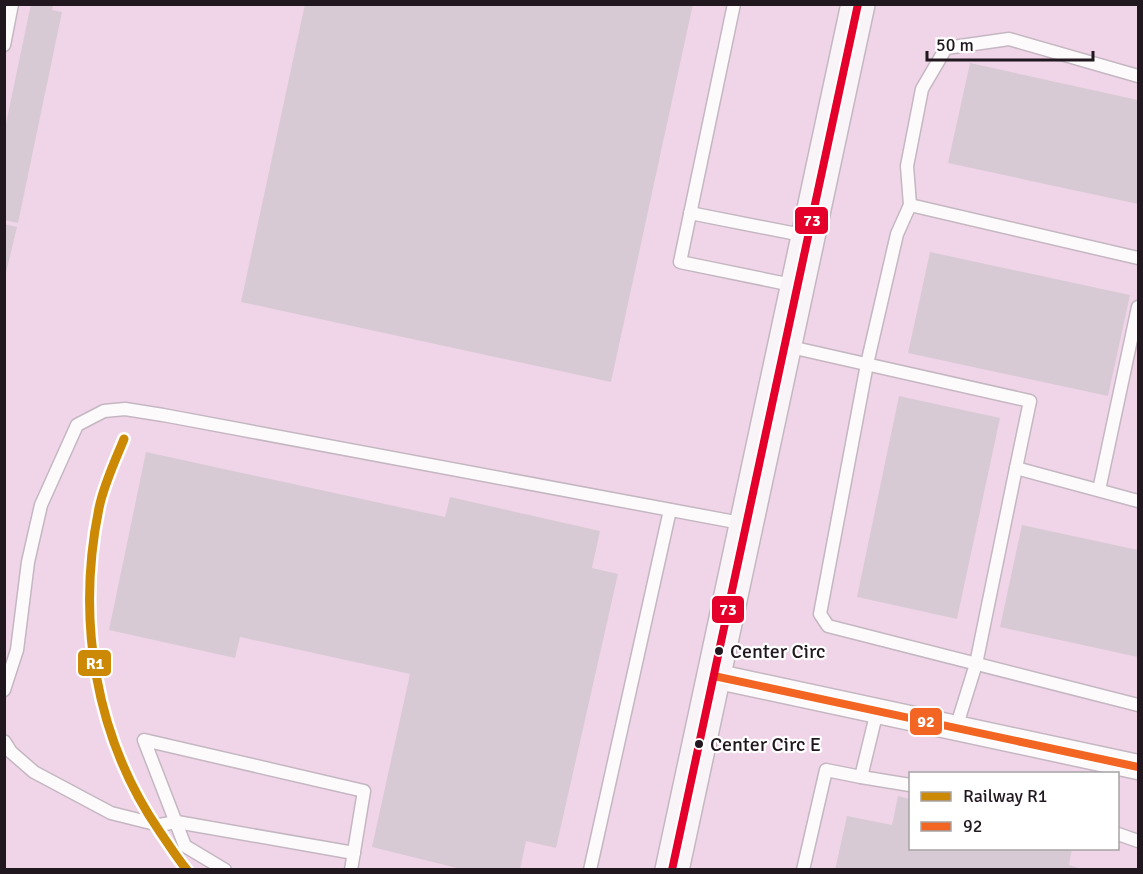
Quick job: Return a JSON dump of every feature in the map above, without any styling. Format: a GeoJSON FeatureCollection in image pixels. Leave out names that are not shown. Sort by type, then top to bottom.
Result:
{"type":"FeatureCollection","features":[{"type":"Feature","properties":{"kind":"street"},"geometry":{"type":"LineString","coordinates":[[672,870],[858,4]]}},
{"type":"Feature","properties":{"kind":"street"},"geometry":{"type":"LineString","coordinates":[[714,676],[1138,767]]}},
{"type":"Feature","properties":{"kind":"lane"},"geometry":{"type":"LineString","coordinates":[[4,45],[12,4]]}},
{"type":"Feature","properties":{"kind":"lane"},"geometry":{"type":"LineString","coordinates":[[734,4],[680,262],[798,286]]}},
{"type":"Feature","properties":{"kind":"lane"},"geometry":{"type":"LineString","coordinates":[[1138,76],[1009,39],[946,48],[922,89],[907,166],[910,206],[897,234],[867,364],[820,614],[828,626],[1138,705]]}},
{"type":"Feature","properties":{"kind":"lane"},"geometry":{"type":"LineString","coordinates":[[910,206],[1138,258]]}},
{"type":"Feature","properties":{"kind":"lane"},"geometry":{"type":"LineString","coordinates":[[690,213],[808,236]]}},
{"type":"Feature","properties":{"kind":"lane"},"geometry":{"type":"LineString","coordinates":[[1099,490],[1138,308]]}},
{"type":"Feature","properties":{"kind":"lane"},"geometry":{"type":"LineString","coordinates":[[785,346],[1029,401],[976,664],[956,728]]}},
{"type":"Feature","properties":{"kind":"lane"},"geometry":{"type":"LineString","coordinates":[[4,690],[17,650],[28,562],[41,505],[77,425],[104,411],[125,409],[163,415],[747,525]]}},
{"type":"Feature","properties":{"kind":"lane"},"geometry":{"type":"LineString","coordinates":[[1016,468],[1138,501]]}},
{"type":"Feature","properties":{"kind":"lane"},"geometry":{"type":"LineString","coordinates":[[590,870],[670,510]]}},
{"type":"Feature","properties":{"kind":"lane"},"geometry":{"type":"LineString","coordinates":[[861,777],[877,711]]}},
{"type":"Feature","properties":{"kind":"lane"},"geometry":{"type":"LineString","coordinates":[[225,870],[186,846],[144,740],[364,791],[351,870]]}},
{"type":"Feature","properties":{"kind":"lane"},"geometry":{"type":"LineString","coordinates":[[4,741],[11,752],[34,772],[111,813],[159,825],[177,822],[354,854]]}},
{"type":"Feature","properties":{"kind":"lane"},"geometry":{"type":"LineString","coordinates":[[803,870],[826,770],[909,785]]}},
{"type":"Feature","properties":{"kind":"lane"},"geometry":{"type":"LineString","coordinates":[[1119,834],[1138,841]]}},
{"type":"Feature","properties":{"kind":"shaded area"},"geometry":{"type":"Polygon","coordinates":[[[5,5],[1138,5],[1138,869],[5,870],[5,5]]]}},
{"type":"Feature","properties":{"kind":"building"},"geometry":{"type":"Polygon","coordinates":[[[31,4],[53,4],[52,10],[62,12],[18,223],[4,220],[4,133],[31,4]]]}},
{"type":"Feature","properties":{"kind":"building"},"geometry":{"type":"Polygon","coordinates":[[[305,4],[693,4],[611,382],[241,302],[305,4]]]}},
{"type":"Feature","properties":{"kind":"building"},"geometry":{"type":"Polygon","coordinates":[[[970,63],[1138,100],[1138,204],[948,163],[970,63]]]}},
{"type":"Feature","properties":{"kind":"building"},"geometry":{"type":"Polygon","coordinates":[[[4,224],[17,227],[5,277],[4,277],[4,224]]]}},
{"type":"Feature","properties":{"kind":"building"},"geometry":{"type":"Polygon","coordinates":[[[930,252],[1130,295],[1108,396],[908,353],[930,252]]]}},
{"type":"Feature","properties":{"kind":"building"},"geometry":{"type":"Polygon","coordinates":[[[899,396],[1000,418],[957,619],[857,597],[899,396]]]}},
{"type":"Feature","properties":{"kind":"building"},"geometry":{"type":"Polygon","coordinates":[[[146,452],[445,517],[450,497],[600,531],[592,568],[618,574],[556,848],[526,841],[520,870],[465,870],[372,847],[410,674],[240,637],[235,658],[109,630],[146,452]]]}},
{"type":"Feature","properties":{"kind":"building"},"geometry":{"type":"Polygon","coordinates":[[[1022,525],[1138,550],[1138,657],[1000,627],[1022,525]]]}},
{"type":"Feature","properties":{"kind":"building"},"geometry":{"type":"Polygon","coordinates":[[[898,796],[909,799],[909,850],[1072,850],[1069,865],[1085,870],[835,870],[847,816],[892,825],[898,796]]]}},
{"type":"Feature","properties":{"kind":"rail line","name":"R1"},"geometry":{"type":"LineString","coordinates":[[124,439],[101,499],[92,550],[91,635],[96,677],[106,718],[120,757],[138,796],[187,870]]}},
{"type":"Feature","properties":{"kind":"transit line","name":"73"},"geometry":{"type":"LineString","coordinates":[[672,870],[858,4]]}},
{"type":"Feature","properties":{"kind":"transit line","name":"92"},"geometry":{"type":"LineString","coordinates":[[714,676],[1138,767]]}},
{"type":"Feature","properties":{"kind":"place","name":"Center Circ"},"geometry":{"type":"Point","coordinates":[719,651]}},
{"type":"Feature","properties":{"kind":"place","name":"Center Circ E"},"geometry":{"type":"Point","coordinates":[699,744]}}]}
